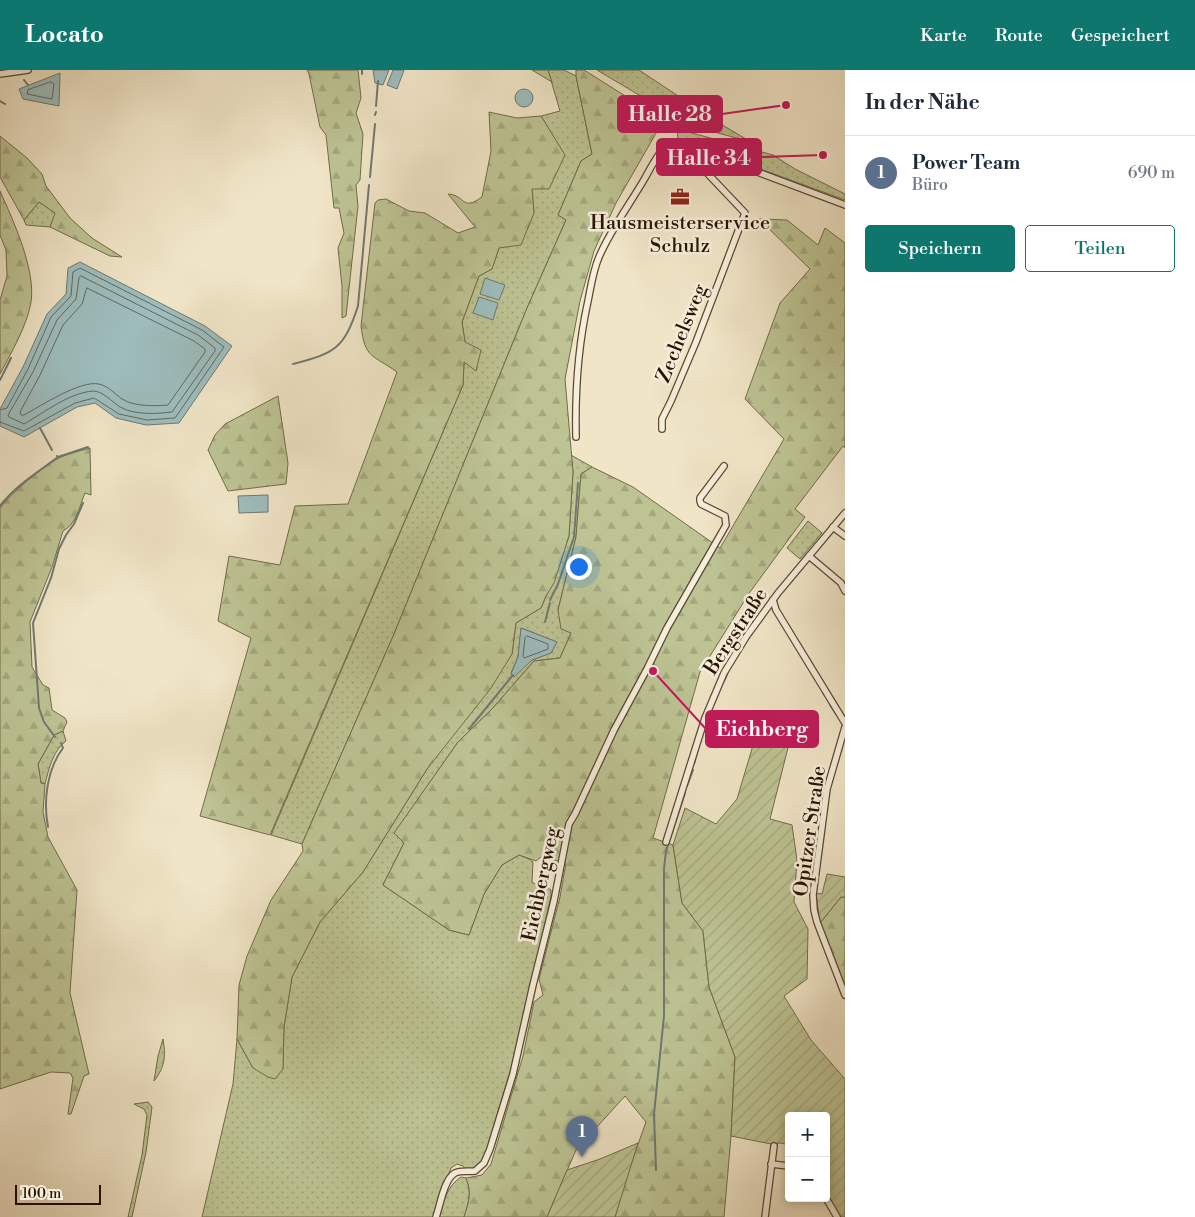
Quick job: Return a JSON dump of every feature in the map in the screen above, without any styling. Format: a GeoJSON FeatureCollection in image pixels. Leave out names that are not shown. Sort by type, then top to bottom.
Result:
{"type":"FeatureCollection","features":[{"type":"Feature","properties":{"kind":"street"},"geometry":{"type":"LineString","coordinates":[[0,74],[28,70]]}},
{"type":"Feature","properties":{"kind":"street"},"geometry":{"type":"LineString","coordinates":[[576,437],[576,387],[580,342],[583,321],[599,258],[613,230],[668,144],[674,142],[690,151],[845,205]]}},
{"type":"Feature","properties":{"kind":"street"},"geometry":{"type":"LineString","coordinates":[[664,149],[664,155],[669,159],[678,160],[690,151]]}},
{"type":"Feature","properties":{"kind":"street","name":"Zechelsweg"},"geometry":{"type":"LineString","coordinates":[[662,429],[662,418],[676,392],[745,213],[710,178],[690,151]]}},
{"type":"Feature","properties":{"kind":"street","name":"Eichbergweg"},"geometry":{"type":"LineString","coordinates":[[436,1217],[449,1180],[460,1172],[475,1171],[484,1163],[490,1149],[513,1074],[554,901],[568,824],[576,814],[614,730],[647,669],[666,628],[726,525],[727,520],[725,516],[701,504],[700,498],[724,466]]}},
{"type":"Feature","properties":{"kind":"street","name":"Bergstraße"},"geometry":{"type":"LineString","coordinates":[[666,842],[719,682],[746,637],[773,600],[845,513]]}},
{"type":"Feature","properties":{"kind":"street"},"geometry":{"type":"LineString","coordinates":[[833,527],[845,536]]}},
{"type":"Feature","properties":{"kind":"street"},"geometry":{"type":"LineString","coordinates":[[809,556],[841,583],[845,591]]}},
{"type":"Feature","properties":{"kind":"street","name":"Opitzer Straße"},"geometry":{"type":"LineString","coordinates":[[773,600],[776,610],[845,725],[827,789],[814,895],[814,910],[817,922],[845,994]]}},
{"type":"Feature","properties":{"kind":"street"},"geometry":{"type":"LineString","coordinates":[[765,1217],[774,1146]]}},
{"type":"Feature","properties":{"kind":"street"},"geometry":{"type":"LineString","coordinates":[[771,1164],[785,1166]]}},
{"type":"Feature","properties":{"kind":"street"},"geometry":{"type":"LineString","coordinates":[[829,1202],[838,1217]]}},
{"type":"Feature","properties":{"kind":"green space"},"geometry":{"type":"Polygon","coordinates":[[[307,70],[358,70],[361,98],[356,113],[363,134],[360,180],[356,185],[358,206],[346,316],[342,318],[342,286],[338,248],[344,233],[339,208],[334,208],[326,135],[320,127],[307,70]]]}},
{"type":"Feature","properties":{"kind":"green space"},"geometry":{"type":"Polygon","coordinates":[[[532,70],[548,70],[552,82],[532,70]]]}},
{"type":"Feature","properties":{"kind":"green space"},"geometry":{"type":"Polygon","coordinates":[[[548,70],[564,70],[576,76],[592,154],[581,161],[558,215],[566,220],[527,308],[394,634],[302,844],[271,835],[463,385],[464,362],[477,370],[465,342],[462,322],[479,276],[492,269],[499,248],[534,213],[532,189],[565,156],[541,116],[560,111],[548,70]]]}},
{"type":"Feature","properties":{"kind":"green space"},"geometry":{"type":"Polygon","coordinates":[[[576,70],[584,70],[657,116],[659,128],[616,203],[594,251],[580,301],[565,379],[573,472],[569,536],[554,583],[541,608],[516,623],[512,654],[491,688],[427,769],[363,872],[320,922],[292,977],[284,1027],[283,1069],[275,1079],[268,1077],[253,1068],[237,1039],[239,985],[247,956],[271,900],[303,851],[302,844],[394,634],[527,308],[566,220],[558,215],[581,161],[592,154],[576,70]]]}},
{"type":"Feature","properties":{"kind":"green space"},"geometry":{"type":"Polygon","coordinates":[[[597,70],[639,70],[751,142],[696,127],[681,120],[597,70]]]}},
{"type":"Feature","properties":{"kind":"green space"},"geometry":{"type":"Polygon","coordinates":[[[489,112],[517,118],[541,116],[565,155],[549,189],[532,189],[534,213],[521,245],[499,248],[492,269],[479,276],[462,322],[465,342],[481,350],[476,371],[464,362],[463,385],[270,835],[200,816],[251,638],[218,621],[229,556],[280,565],[295,506],[348,504],[397,372],[371,355],[365,345],[361,326],[375,203],[378,200],[386,199],[409,211],[425,213],[458,233],[475,227],[448,194],[454,195],[467,203],[482,197],[491,151],[489,112]]]}},
{"type":"Feature","properties":{"kind":"green space"},"geometry":{"type":"Polygon","coordinates":[[[677,127],[681,130],[773,155],[795,169],[845,194],[845,200],[678,139],[677,127]]]}},
{"type":"Feature","properties":{"kind":"green space"},"geometry":{"type":"Polygon","coordinates":[[[0,136],[27,158],[42,174],[46,186],[70,218],[92,238],[122,257],[110,256],[50,227],[55,213],[39,202],[24,220],[0,177],[0,136]]]}},
{"type":"Feature","properties":{"kind":"green space"},"geometry":{"type":"Polygon","coordinates":[[[0,191],[27,260],[32,289],[26,320],[0,374],[0,300],[7,276],[6,250],[0,235],[0,191]]]}},
{"type":"Feature","properties":{"kind":"green space"},"geometry":{"type":"Polygon","coordinates":[[[39,202],[56,213],[50,227],[26,225],[24,220],[39,202]]]}},
{"type":"Feature","properties":{"kind":"green space"},"geometry":{"type":"Polygon","coordinates":[[[759,219],[787,220],[818,245],[825,228],[845,243],[845,448],[843,446],[795,509],[805,517],[750,592],[700,672],[653,838],[673,845],[682,903],[703,931],[709,987],[735,1057],[724,1217],[615,1217],[626,1178],[646,1122],[625,1096],[576,1150],[547,1217],[464,1217],[469,1197],[466,1178],[482,1175],[491,1164],[523,1056],[534,1002],[543,995],[539,979],[560,897],[566,863],[541,857],[536,861],[519,855],[502,865],[484,894],[469,935],[449,930],[383,885],[404,843],[394,833],[458,742],[492,709],[534,661],[560,658],[571,633],[561,629],[558,610],[576,537],[581,474],[592,467],[633,487],[720,548],[784,439],[745,399],[780,303],[810,269],[759,219]]]}},
{"type":"Feature","properties":{"kind":"green space"},"geometry":{"type":"Polygon","coordinates":[[[278,396],[288,463],[286,484],[228,491],[208,450],[215,435],[225,424],[278,396]]]}},
{"type":"Feature","properties":{"kind":"green space"},"geometry":{"type":"Polygon","coordinates":[[[90,448],[91,495],[85,493],[74,520],[63,531],[52,567],[30,622],[32,667],[43,685],[49,688],[52,710],[65,718],[67,722],[63,731],[54,735],[38,764],[41,783],[45,784],[43,812],[48,837],[77,890],[70,993],[89,1074],[84,1076],[71,1114],[68,1114],[73,1078],[70,1073],[51,1072],[0,1089],[0,508],[34,475],[57,459],[90,448]]]}},
{"type":"Feature","properties":{"kind":"green space"},"geometry":{"type":"Polygon","coordinates":[[[571,455],[592,467],[581,474],[576,537],[558,610],[571,633],[560,658],[534,661],[492,709],[458,742],[395,833],[404,843],[383,885],[449,930],[469,935],[484,894],[502,865],[519,855],[533,862],[532,882],[551,890],[514,1059],[486,1152],[474,1169],[466,1170],[463,1166],[457,1164],[451,1168],[433,1217],[202,1217],[233,1084],[237,1039],[253,1068],[283,1069],[284,1027],[292,977],[320,922],[363,872],[427,769],[512,654],[516,623],[541,608],[553,583],[569,536],[573,472],[571,455]],[[521,628],[518,657],[511,673],[532,660],[551,653],[557,642],[521,628]]]}},
{"type":"Feature","properties":{"kind":"green space"},"geometry":{"type":"Polygon","coordinates":[[[808,521],[822,533],[800,559],[787,548],[808,521]]]}},
{"type":"Feature","properties":{"kind":"green space"},"geometry":{"type":"Polygon","coordinates":[[[776,711],[795,720],[770,819],[792,825],[797,860],[794,902],[808,929],[807,979],[784,996],[811,1040],[845,1079],[845,1217],[839,1217],[830,1201],[830,1112],[785,1112],[785,1144],[771,1144],[731,1136],[735,1057],[709,987],[703,931],[682,903],[673,845],[685,808],[716,824],[737,799],[757,732],[776,711]]]}},
{"type":"Feature","properties":{"kind":"green space"},"geometry":{"type":"Polygon","coordinates":[[[63,731],[66,741],[55,755],[45,784],[41,783],[38,764],[54,735],[63,731]]]}},
{"type":"Feature","properties":{"kind":"green space"},"geometry":{"type":"Polygon","coordinates":[[[827,874],[845,877],[845,897],[841,897],[820,923],[816,893],[822,894],[827,874]]]}},
{"type":"Feature","properties":{"kind":"green space"},"geometry":{"type":"Polygon","coordinates":[[[841,897],[845,897],[845,985],[820,923],[841,897]]]}},
{"type":"Feature","properties":{"kind":"green space"},"geometry":{"type":"Polygon","coordinates":[[[163,1039],[164,1061],[154,1081],[158,1056],[163,1039]]]}},
{"type":"Feature","properties":{"kind":"green space"},"geometry":{"type":"Polygon","coordinates":[[[148,1102],[152,1107],[146,1152],[132,1217],[128,1217],[142,1155],[147,1115],[144,1109],[134,1104],[148,1102]]]}},
{"type":"Feature","properties":{"kind":"green space"},"geometry":{"type":"Polygon","coordinates":[[[638,1143],[615,1217],[547,1217],[567,1170],[638,1143]]]}},
{"type":"Feature","properties":{"kind":"green space"},"geometry":{"type":"Polygon","coordinates":[[[461,1177],[466,1178],[469,1193],[464,1217],[439,1217],[449,1189],[461,1177]]]}},
{"type":"Feature","properties":{"kind":"water"},"geometry":{"type":"Polygon","coordinates":[[[373,70],[389,70],[383,85],[375,83],[373,70]]]}},
{"type":"Feature","properties":{"kind":"water"},"geometry":{"type":"Polygon","coordinates":[[[393,70],[404,70],[397,89],[387,85],[393,70]]]}},
{"type":"Feature","properties":{"kind":"water"},"geometry":{"type":"Polygon","coordinates":[[[60,73],[59,106],[23,99],[19,89],[60,73]]]}},
{"type":"Feature","properties":{"kind":"water"},"geometry":{"type":"Polygon","coordinates":[[[520,89],[528,89],[533,94],[531,105],[520,107],[515,102],[515,94],[520,89]]]}},
{"type":"Feature","properties":{"kind":"water"},"geometry":{"type":"Polygon","coordinates":[[[80,262],[205,326],[232,346],[179,423],[146,425],[116,418],[95,403],[77,407],[24,437],[0,426],[0,409],[23,367],[47,314],[66,294],[68,268],[80,262]]]}},
{"type":"Feature","properties":{"kind":"water"},"geometry":{"type":"Polygon","coordinates":[[[485,278],[505,285],[499,300],[480,294],[485,278]]]}},
{"type":"Feature","properties":{"kind":"water"},"geometry":{"type":"Polygon","coordinates":[[[479,297],[498,303],[493,320],[473,313],[479,297]]]}},
{"type":"Feature","properties":{"kind":"water"},"geometry":{"type":"Polygon","coordinates":[[[268,495],[268,512],[239,513],[238,496],[268,495]]]}},
{"type":"Feature","properties":{"kind":"water"},"geometry":{"type":"Polygon","coordinates":[[[521,628],[557,642],[551,653],[532,660],[514,677],[511,674],[518,657],[521,628]]]}},
{"type":"Feature","properties":{"kind":"waterway"},"geometry":{"type":"LineString","coordinates":[[24,80],[28,85]]}},
{"type":"Feature","properties":{"kind":"waterway"},"geometry":{"type":"LineString","coordinates":[[376,106],[378,81]]}},
{"type":"Feature","properties":{"kind":"waterway"},"geometry":{"type":"LineString","coordinates":[[0,101],[5,104]]}},
{"type":"Feature","properties":{"kind":"waterway"},"geometry":{"type":"LineString","coordinates":[[370,177],[375,124]]}},
{"type":"Feature","properties":{"kind":"waterway"},"geometry":{"type":"LineString","coordinates":[[293,364],[328,352],[336,347],[348,332],[358,306],[369,185]]}},
{"type":"Feature","properties":{"kind":"waterway"},"geometry":{"type":"LineString","coordinates":[[0,380],[11,358]]}},
{"type":"Feature","properties":{"kind":"waterway"},"geometry":{"type":"LineString","coordinates":[[40,428],[52,450]]}},
{"type":"Feature","properties":{"kind":"waterway"},"geometry":{"type":"LineString","coordinates":[[58,457],[88,447]]}},
{"type":"Feature","properties":{"kind":"waterway"},"geometry":{"type":"LineString","coordinates":[[0,506],[20,486],[57,456]]}},
{"type":"Feature","properties":{"kind":"waterway"},"geometry":{"type":"LineString","coordinates":[[550,600],[558,584],[574,537],[578,483]]}},
{"type":"Feature","properties":{"kind":"waterway"},"geometry":{"type":"LineString","coordinates":[[55,737],[44,722],[39,708],[33,623],[51,578],[59,549],[74,524],[83,503]]}},
{"type":"Feature","properties":{"kind":"waterway"},"geometry":{"type":"LineString","coordinates":[[545,622],[550,603]]}},
{"type":"Feature","properties":{"kind":"waterway"},"geometry":{"type":"LineString","coordinates":[[724,681],[728,672]]}},
{"type":"Feature","properties":{"kind":"waterway"},"geometry":{"type":"LineString","coordinates":[[469,729],[513,675]]}},
{"type":"Feature","properties":{"kind":"waterway"},"geometry":{"type":"LineString","coordinates":[[823,693],[826,697]]}},
{"type":"Feature","properties":{"kind":"waterway"},"geometry":{"type":"LineString","coordinates":[[830,705],[837,715]]}},
{"type":"Feature","properties":{"kind":"waterway"},"geometry":{"type":"LineString","coordinates":[[703,733],[707,721]]}},
{"type":"Feature","properties":{"kind":"waterway"},"geometry":{"type":"LineString","coordinates":[[48,827],[46,796],[53,766],[63,748],[61,743]]}},
{"type":"Feature","properties":{"kind":"waterway"},"geometry":{"type":"LineString","coordinates":[[694,764],[698,749]]}},
{"type":"Feature","properties":{"kind":"waterway"},"geometry":{"type":"LineString","coordinates":[[687,786],[693,770]]}},
{"type":"Feature","properties":{"kind":"waterway"},"geometry":{"type":"LineString","coordinates":[[656,1170],[654,1114],[664,1016],[664,869],[666,851],[685,793]]}},
{"type":"Feature","properties":{"kind":"place","name":"Halle 28"},"geometry":{"type":"Point","coordinates":[786,105]}},
{"type":"Feature","properties":{"kind":"place","name":"Halle 34"},"geometry":{"type":"Point","coordinates":[823,155]}},
{"type":"Feature","properties":{"kind":"place","name":"Hausmeisterservice Schulz"},"geometry":{"type":"Point","coordinates":[680,197]}},
{"type":"Feature","properties":{"kind":"place","name":"Eichberg"},"geometry":{"type":"Point","coordinates":[653,671]}},
{"type":"Feature","properties":{"kind":"place","name":"Power Team"},"geometry":{"type":"Point","coordinates":[582,1157]}}]}
